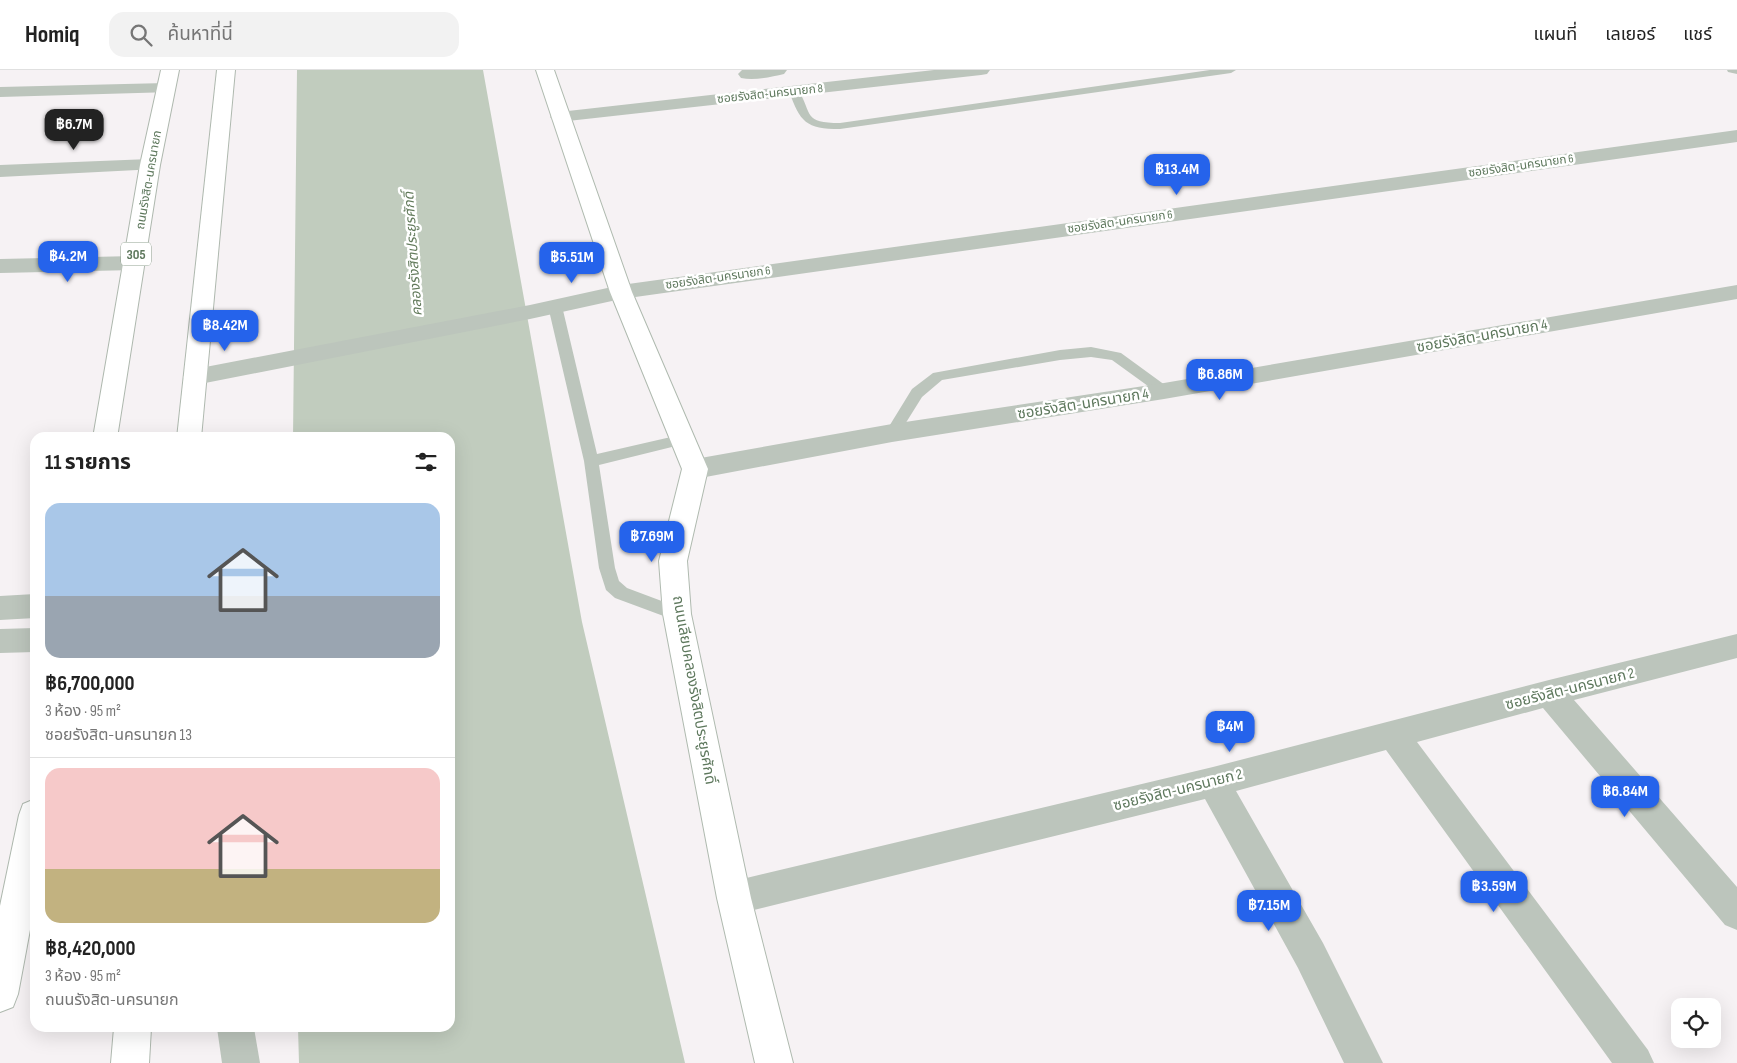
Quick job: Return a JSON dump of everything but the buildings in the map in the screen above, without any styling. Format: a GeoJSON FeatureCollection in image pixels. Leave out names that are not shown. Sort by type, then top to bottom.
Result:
{"type":"FeatureCollection","features":[{"type":"Feature","properties":{"kind":"main road"},"geometry":{"type":"LineString","coordinates":[[190,432],[226,70]]}},
{"type":"Feature","properties":{"kind":"main road"},"geometry":{"type":"LineString","coordinates":[[545,70],[559,117],[621,292],[695,469]]}},
{"type":"Feature","properties":{"kind":"main road","name":"ถนนรังสิต-นครนายก"},"geometry":{"type":"LineString","coordinates":[[106,432],[150,165],[168,79]]}},
{"type":"Feature","properties":{"kind":"main road","name":"ถนนเลียบคลองรังสิตประยูรศักดิ์"},"geometry":{"type":"LineString","coordinates":[[695,469],[673,561],[677,614],[734,898],[774,1063]]}},
{"type":"Feature","properties":{"kind":"main road"},"geometry":{"type":"LineString","coordinates":[[0,994],[30,841]]}},
{"type":"Feature","properties":{"kind":"main road"},"geometry":{"type":"LineString","coordinates":[[130,1063],[133,1032]]}},
{"type":"Feature","properties":{"kind":"street"},"geometry":{"type":"LineString","coordinates":[[746,74],[778,70]]}},
{"type":"Feature","properties":{"kind":"street","name":"ซอยรังสิต-นครนายก 8"},"geometry":{"type":"LineString","coordinates":[[559,117],[981,70]]}},
{"type":"Feature","properties":{"kind":"street"},"geometry":{"type":"LineString","coordinates":[[818,73],[835,86]]}},
{"type":"Feature","properties":{"kind":"street"},"geometry":{"type":"LineString","coordinates":[[0,92],[168,79]]}},
{"type":"Feature","properties":{"kind":"street","name":"ซอยรังสิต-นครนายก 6"},"geometry":{"type":"LineString","coordinates":[[195,377],[530,312],[621,292],[1737,136]]}},
{"type":"Feature","properties":{"kind":"street"},"geometry":{"type":"LineString","coordinates":[[0,171],[150,165]]}},
{"type":"Feature","properties":{"kind":"street"},"geometry":{"type":"LineString","coordinates":[[0,266],[135,263]]}},
{"type":"Feature","properties":{"kind":"street","name":"ซอยรังสิต-นครนายก 4"},"geometry":{"type":"LineString","coordinates":[[695,469],[892,433],[1164,391],[1737,292]]}},
{"type":"Feature","properties":{"kind":"street"},"geometry":{"type":"LineString","coordinates":[[0,608],[30,606]]}},
{"type":"Feature","properties":{"kind":"street"},"geometry":{"type":"LineString","coordinates":[[0,641],[30,640]]}},
{"type":"Feature","properties":{"kind":"street","name":"ซอยรังสิต-นครนายก 2"},"geometry":{"type":"LineString","coordinates":[[734,898],[1213,782],[1549,693],[1733,652]]}},
{"type":"Feature","properties":{"kind":"street"},"geometry":{"type":"LineString","coordinates":[[1549,693],[1737,913]]}},
{"type":"Feature","properties":{"kind":"street"},"geometry":{"type":"LineString","coordinates":[[1393,735],[1634,1063]]}},
{"type":"Feature","properties":{"kind":"street"},"geometry":{"type":"LineString","coordinates":[[1213,782],[1271,882],[1340,1010],[1364,1063]]}},
{"type":"Feature","properties":{"kind":"street"},"geometry":{"type":"LineString","coordinates":[[237,1032],[241,1063]]}},
{"type":"Feature","properties":{"kind":"lane"},"geometry":{"type":"LineString","coordinates":[[794,91],[802,114],[812,124],[840,126],[1231,70]]}},
{"type":"Feature","properties":{"kind":"lane"},"geometry":{"type":"LineString","coordinates":[[1732,70],[1737,71]]}},
{"type":"Feature","properties":{"kind":"lane"},"geometry":{"type":"LineString","coordinates":[[555,306],[591,461],[607,568],[612,586],[621,593],[677,614]]}},
{"type":"Feature","properties":{"kind":"lane"},"geometry":{"type":"LineString","coordinates":[[892,433],[917,393],[938,376],[1060,355],[1091,352],[1116,356],[1164,391]]}},
{"type":"Feature","properties":{"kind":"lane"},"geometry":{"type":"LineString","coordinates":[[591,461],[684,439]]}},
{"type":"Feature","properties":{"kind":"water","name":"คลองรังสิตประยูรศักดิ์"},"geometry":{"type":"Polygon","coordinates":[[[297,70],[483,70],[582,622],[685,1063],[299,1063],[298,1032],[455,1032],[455,432],[293,432],[297,70]]]}}]}
